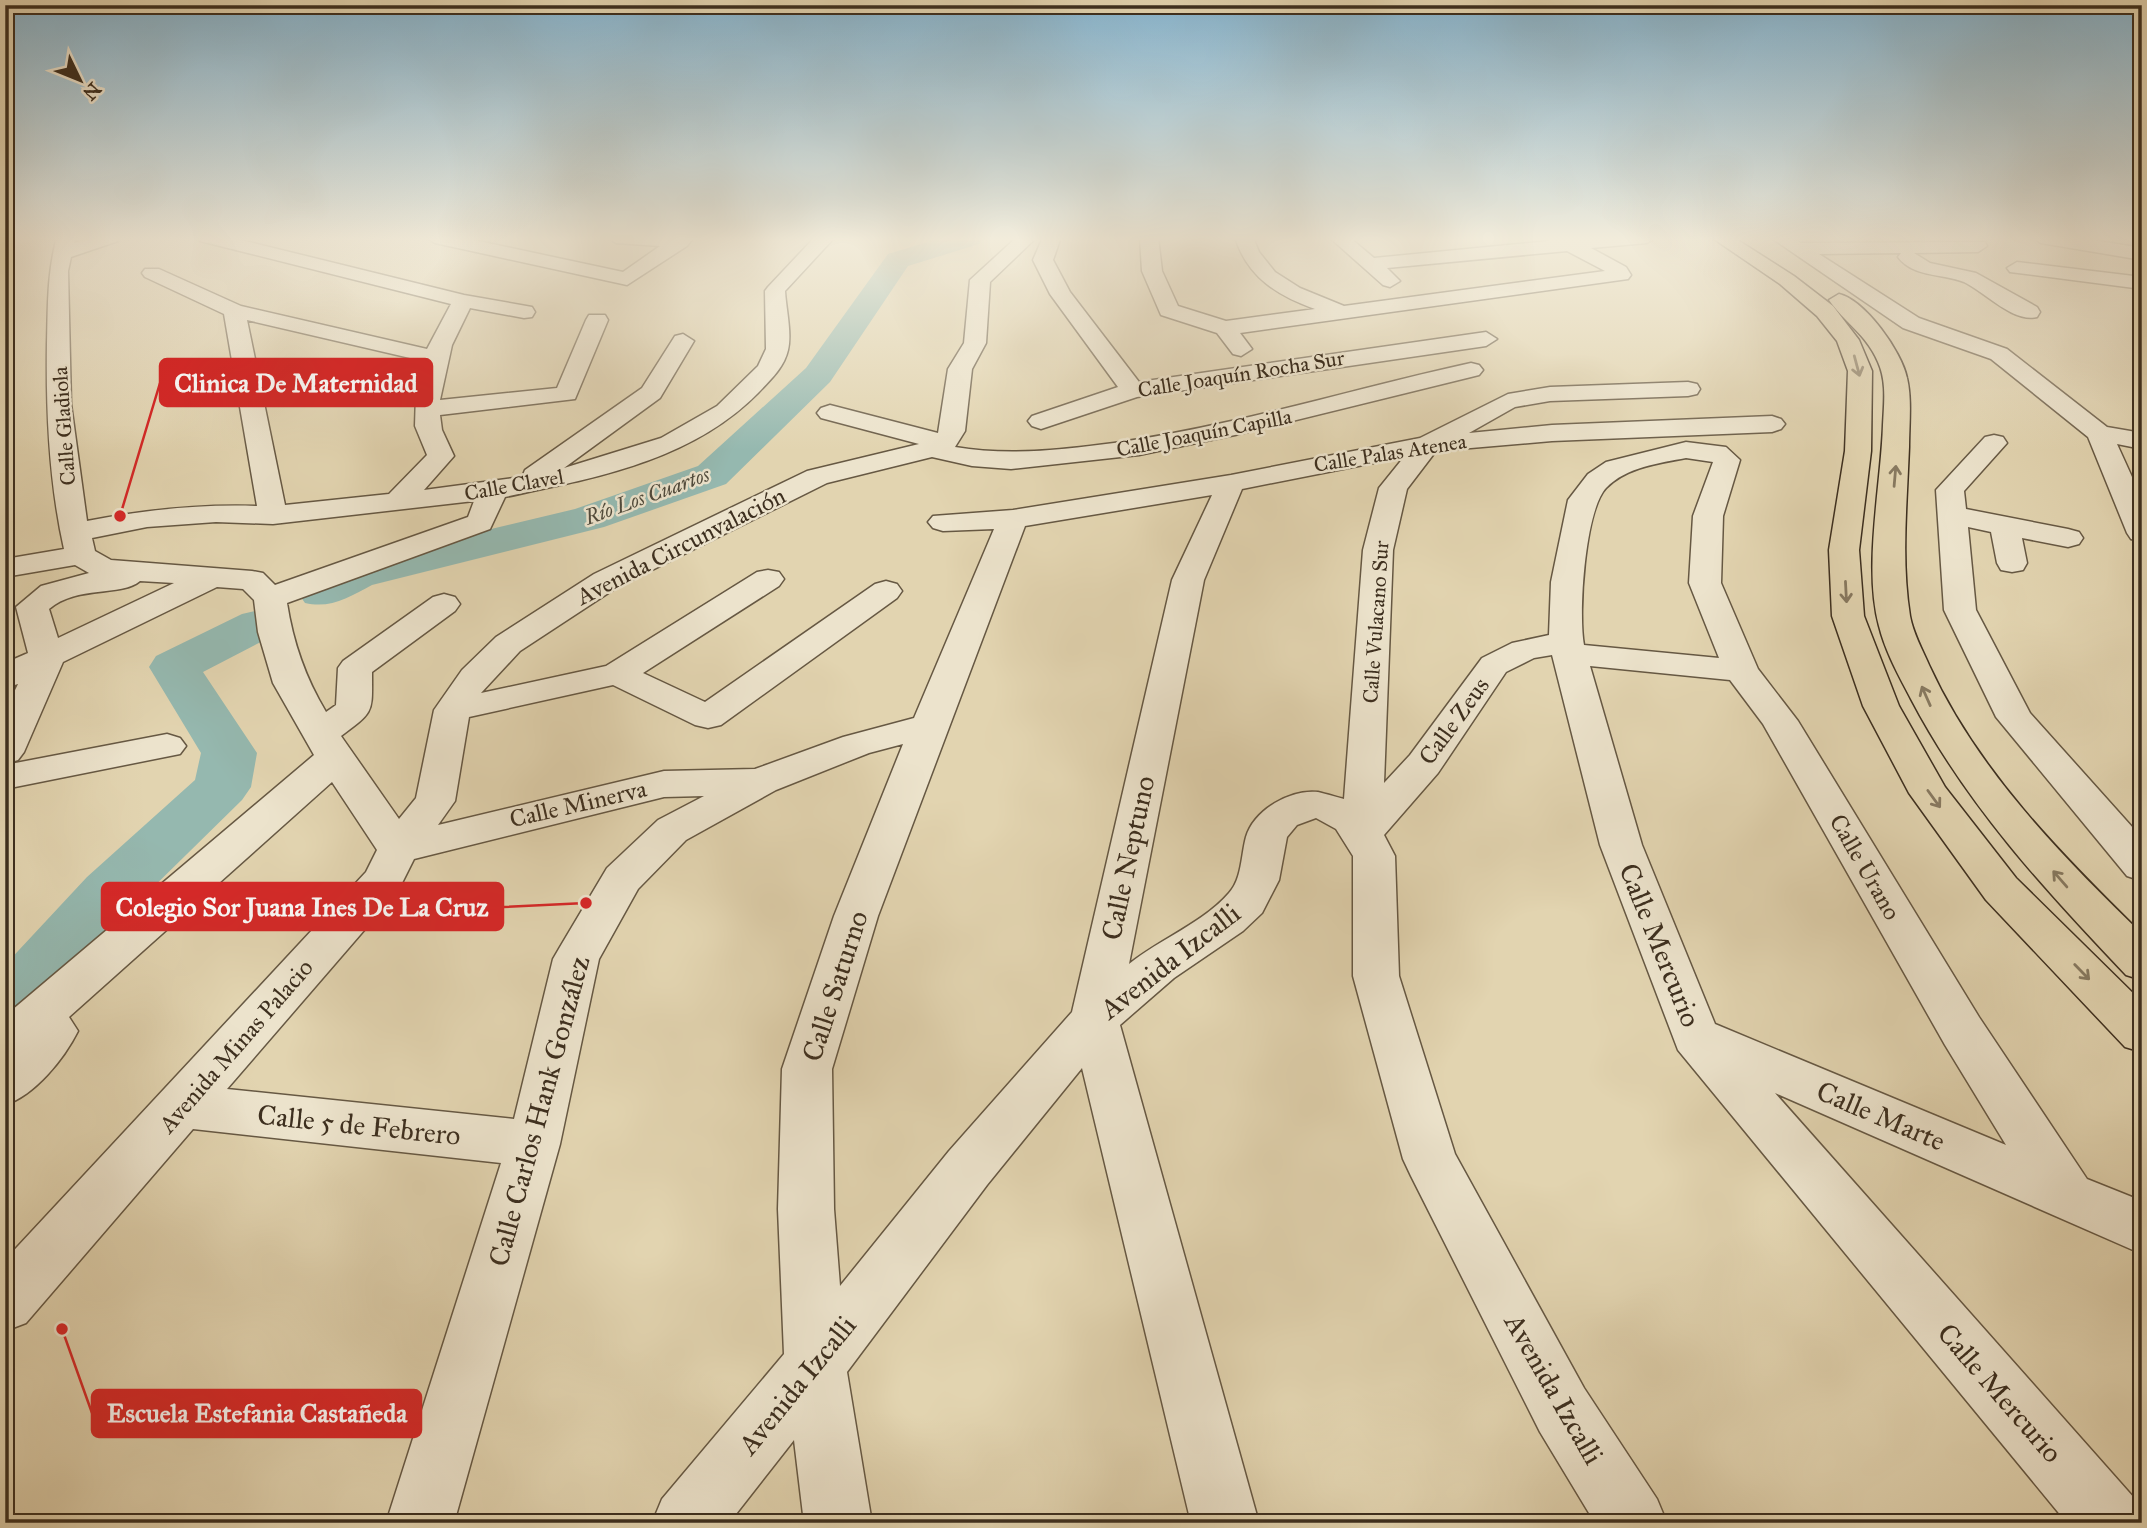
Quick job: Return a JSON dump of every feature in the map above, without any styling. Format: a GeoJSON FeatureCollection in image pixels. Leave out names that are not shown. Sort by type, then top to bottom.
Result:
{"type":"FeatureCollection","features":[{"type":"Feature","properties":{"kind":"highway"},"geometry":{"type":"LineString","coordinates":[[1822,308],[1848,340],[1860,371],[1858,452],[1844,550],[1847,603],[1848,616],[1881,706],[1929,793],[2001,889],[2142,1033]]}},
{"type":"Feature","properties":{"kind":"highway"},"geometry":{"type":"LineString","coordinates":[[1849,308],[1882,344],[1895,377],[1897,458],[1888,559],[1895,626],[1936,717],[1989,796],[2064,884],[2142,963]]}},
{"type":"Feature","properties":{"kind":"street","name":"Calle Gladiola"},"geometry":{"type":"LineString","coordinates":[[58,308],[59,404],[78,543]]}},
{"type":"Feature","properties":{"kind":"street"},"geometry":{"type":"LineString","coordinates":[[228,308],[438,358]]}},
{"type":"Feature","properties":{"kind":"street","name":"Calle Clavel"},"geometry":{"type":"LineString","coordinates":[[5,568],[147,518],[216,513],[273,515],[493,491],[631,458],[670,444],[726,411],[768,369],[778,349],[776,308]]}},
{"type":"Feature","properties":{"kind":"street"},"geometry":{"type":"LineString","coordinates":[[939,446],[953,431],[960,369],[975,343],[978,308]]}},
{"type":"Feature","properties":{"kind":"street"},"geometry":{"type":"LineString","coordinates":[[1072,308],[1133,390]]}},
{"type":"Feature","properties":{"kind":"street"},"geometry":{"type":"LineString","coordinates":[[1168,308],[1225,328],[1362,308]]}},
{"type":"Feature","properties":{"kind":"street"},"geometry":{"type":"LineString","coordinates":[[1336,308],[1345,311]]}},
{"type":"Feature","properties":{"kind":"street"},"geometry":{"type":"LineString","coordinates":[[1889,308],[1911,323],[1999,354],[2099,433],[2140,523]]}},
{"type":"Feature","properties":{"kind":"street"},"geometry":{"type":"LineString","coordinates":[[2023,308],[2029,312]]}},
{"type":"Feature","properties":{"kind":"street"},"geometry":{"type":"LineString","coordinates":[[397,502],[441,456],[439,444],[429,430],[427,393],[458,309],[535,311]]}},
{"type":"Feature","properties":{"kind":"street"},"geometry":{"type":"LineString","coordinates":[[234,311],[273,515]]}},
{"type":"Feature","properties":{"kind":"street"},"geometry":{"type":"LineString","coordinates":[[428,409],[566,394],[597,320]]}},
{"type":"Feature","properties":{"kind":"street"},"geometry":{"type":"LineString","coordinates":[[1225,328],[1257,370]]}},
{"type":"Feature","properties":{"kind":"street","name":"Calle Joaquín Rocha Sur"},"geometry":{"type":"LineString","coordinates":[[1041,421],[1133,390],[1486,339]]}},
{"type":"Feature","properties":{"kind":"street"},"geometry":{"type":"LineString","coordinates":[[522,486],[651,393],[683,341]]}},
{"type":"Feature","properties":{"kind":"street","name":"Calle Joaquín Capilla"},"geometry":{"type":"LineString","coordinates":[[830,413],[939,446],[966,460],[1064,458],[1159,447],[1315,410],[1392,386],[1471,370]]}},
{"type":"Feature","properties":{"kind":"street","name":"Calle Vulacano Sur"},"geometry":{"type":"LineString","coordinates":[[1362,833],[1378,550],[1393,488],[1428,444],[1508,401],[1550,394],[1688,389]]}},
{"type":"Feature","properties":{"kind":"street","name":"Calle Palas Atenea"},"geometry":{"type":"LineString","coordinates":[[943,522],[1013,519],[1231,483],[1428,444],[1552,433],[1772,425]]}},
{"type":"Feature","properties":{"kind":"street"},"geometry":{"type":"LineString","coordinates":[[1552,433],[1616,468]]}},
{"type":"Feature","properties":{"kind":"street"},"geometry":{"type":"LineString","coordinates":[[2099,433],[2142,441]]}},
{"type":"Feature","properties":{"kind":"street"},"geometry":{"type":"LineString","coordinates":[[1994,443],[1950,490],[1960,610],[2014,717],[2142,866]]}},
{"type":"Feature","properties":{"kind":"street","name":"Avenida Circunvalación"},"geometry":{"type":"LineString","coordinates":[[398,849],[435,801],[452,710],[474,677],[508,644],[605,581],[817,477],[939,446]]}},
{"type":"Feature","properties":{"kind":"street","name":"Calle Mercurio"},"geometry":{"type":"LineString","coordinates":[[1717,453],[1686,450],[1616,468],[1598,480],[1582,500],[1567,582],[1567,648],[1620,845],[1695,1036],[2111,1523]]}},
{"type":"Feature","properties":{"kind":"street","name":"Calle Urano"},"geometry":{"type":"LineString","coordinates":[[1717,453],[1727,460],[1708,516],[1705,583],[1741,671],[1780,721],[1962,1031],[2067,1195]]}},
{"type":"Feature","properties":{"kind":"street","name":"Calle Neptuno"},"geometry":{"type":"LineString","coordinates":[[1226,1523],[1094,1019],[1188,580],[1231,483]]}},
{"type":"Feature","properties":{"kind":"street"},"geometry":{"type":"LineString","coordinates":[[270,598],[480,523],[493,491]]}},
{"type":"Feature","properties":{"kind":"street"},"geometry":{"type":"LineString","coordinates":[[1950,515],[2068,538]]}},
{"type":"Feature","properties":{"kind":"street","name":"Calle Saturno"},"geometry":{"type":"LineString","coordinates":[[838,1523],[815,1364],[806,1209],[807,1069],[856,916],[929,725],[1013,519]]}},
{"type":"Feature","properties":{"kind":"street"},"geometry":{"type":"LineString","coordinates":[[2005,526],[2012,563]]}},
{"type":"Feature","properties":{"kind":"street"},"geometry":{"type":"LineString","coordinates":[[78,543],[92,564],[110,569],[252,580],[270,598],[275,632],[291,683],[328,745],[398,849]]}},
{"type":"Feature","properties":{"kind":"street"},"geometry":{"type":"LineString","coordinates":[[5,752],[47,659],[32,607],[44,594],[67,586],[163,572]]}},
{"type":"Feature","properties":{"kind":"street"},"geometry":{"type":"LineString","coordinates":[[5,677],[214,576]]}},
{"type":"Feature","properties":{"kind":"street"},"geometry":{"type":"LineString","coordinates":[[452,710],[617,674],[768,579]]}},
{"type":"Feature","properties":{"kind":"street"},"geometry":{"type":"LineString","coordinates":[[617,674],[708,717],[886,592]]}},
{"type":"Feature","properties":{"kind":"street"},"geometry":{"type":"LineString","coordinates":[[5,1045],[172,903],[239,840],[328,745],[354,709],[355,668],[444,604]]}},
{"type":"Feature","properties":{"kind":"street","name":"Calle Zeus"},"geometry":{"type":"LineString","coordinates":[[1362,833],[1424,764],[1494,666],[1524,650],[1567,648],[1741,671]]}},
{"type":"Feature","properties":{"kind":"street","name":"Calle Carlos Hank González"},"geometry":{"type":"LineString","coordinates":[[420,1523],[534,1144],[576,959],[622,879],[672,830],[762,782],[856,745],[929,725]]}},
{"type":"Feature","properties":{"kind":"street"},"geometry":{"type":"LineString","coordinates":[[5,777],[167,746]]}},
{"type":"Feature","properties":{"kind":"street","name":"Calle Minerva"},"geometry":{"type":"LineString","coordinates":[[398,849],[664,784],[762,782]]}},
{"type":"Feature","properties":{"kind":"street","name":"Avenida Izcalli"},"geometry":{"type":"LineString","coordinates":[[686,1523],[815,1364],[968,1168],[1094,1019],[1158,967],[1227,920],[1247,902],[1258,880],[1267,834],[1283,816],[1296,807],[1316,806],[1335,810],[1362,833],[1374,856],[1376,976],[1430,1159],[1562,1410],[1633,1523]]}},
{"type":"Feature","properties":{"kind":"street","name":"Avenida Minas Palacio"},"geometry":{"type":"LineString","coordinates":[[5,1303],[184,1106],[383,880],[398,849]]}},
{"type":"Feature","properties":{"kind":"street"},"geometry":{"type":"LineString","coordinates":[[5,1084],[172,903]]}},
{"type":"Feature","properties":{"kind":"street","name":"Calle Marte"},"geometry":{"type":"LineString","coordinates":[[1695,1036],[2067,1195]]}},
{"type":"Feature","properties":{"kind":"street","name":"Calle 5 de Febrero"},"geometry":{"type":"LineString","coordinates":[[184,1106],[534,1144]]}},
{"type":"Feature","properties":{"kind":"street"},"geometry":{"type":"LineString","coordinates":[[2067,1195],[2142,1228]]}},
{"type":"Feature","properties":{"kind":"waterway","name":"Río Los Cuartos"},"geometry":{"type":"LineString","coordinates":[[321,593],[356,575],[589,518],[712,475],[818,375],[864,308]]}},
{"type":"Feature","properties":{"kind":"waterway","name":"Río Los Cuartos"},"geometry":{"type":"LineString","coordinates":[[5,1005],[14,1001],[109,893],[222,787],[229,753],[174,667],[259,624]]}},
{"type":"Feature","properties":{"kind":"place","name":"Clinica De Maternidad"},"geometry":{"type":"Point","coordinates":[120,516]}},
{"type":"Feature","properties":{"kind":"place","name":"Colegio Sor Juana Ines De La Cruz"},"geometry":{"type":"Point","coordinates":[586,903]}},
{"type":"Feature","properties":{"kind":"place","name":"Escuela Estefania Castañeda"},"geometry":{"type":"Point","coordinates":[62,1329]}}]}
